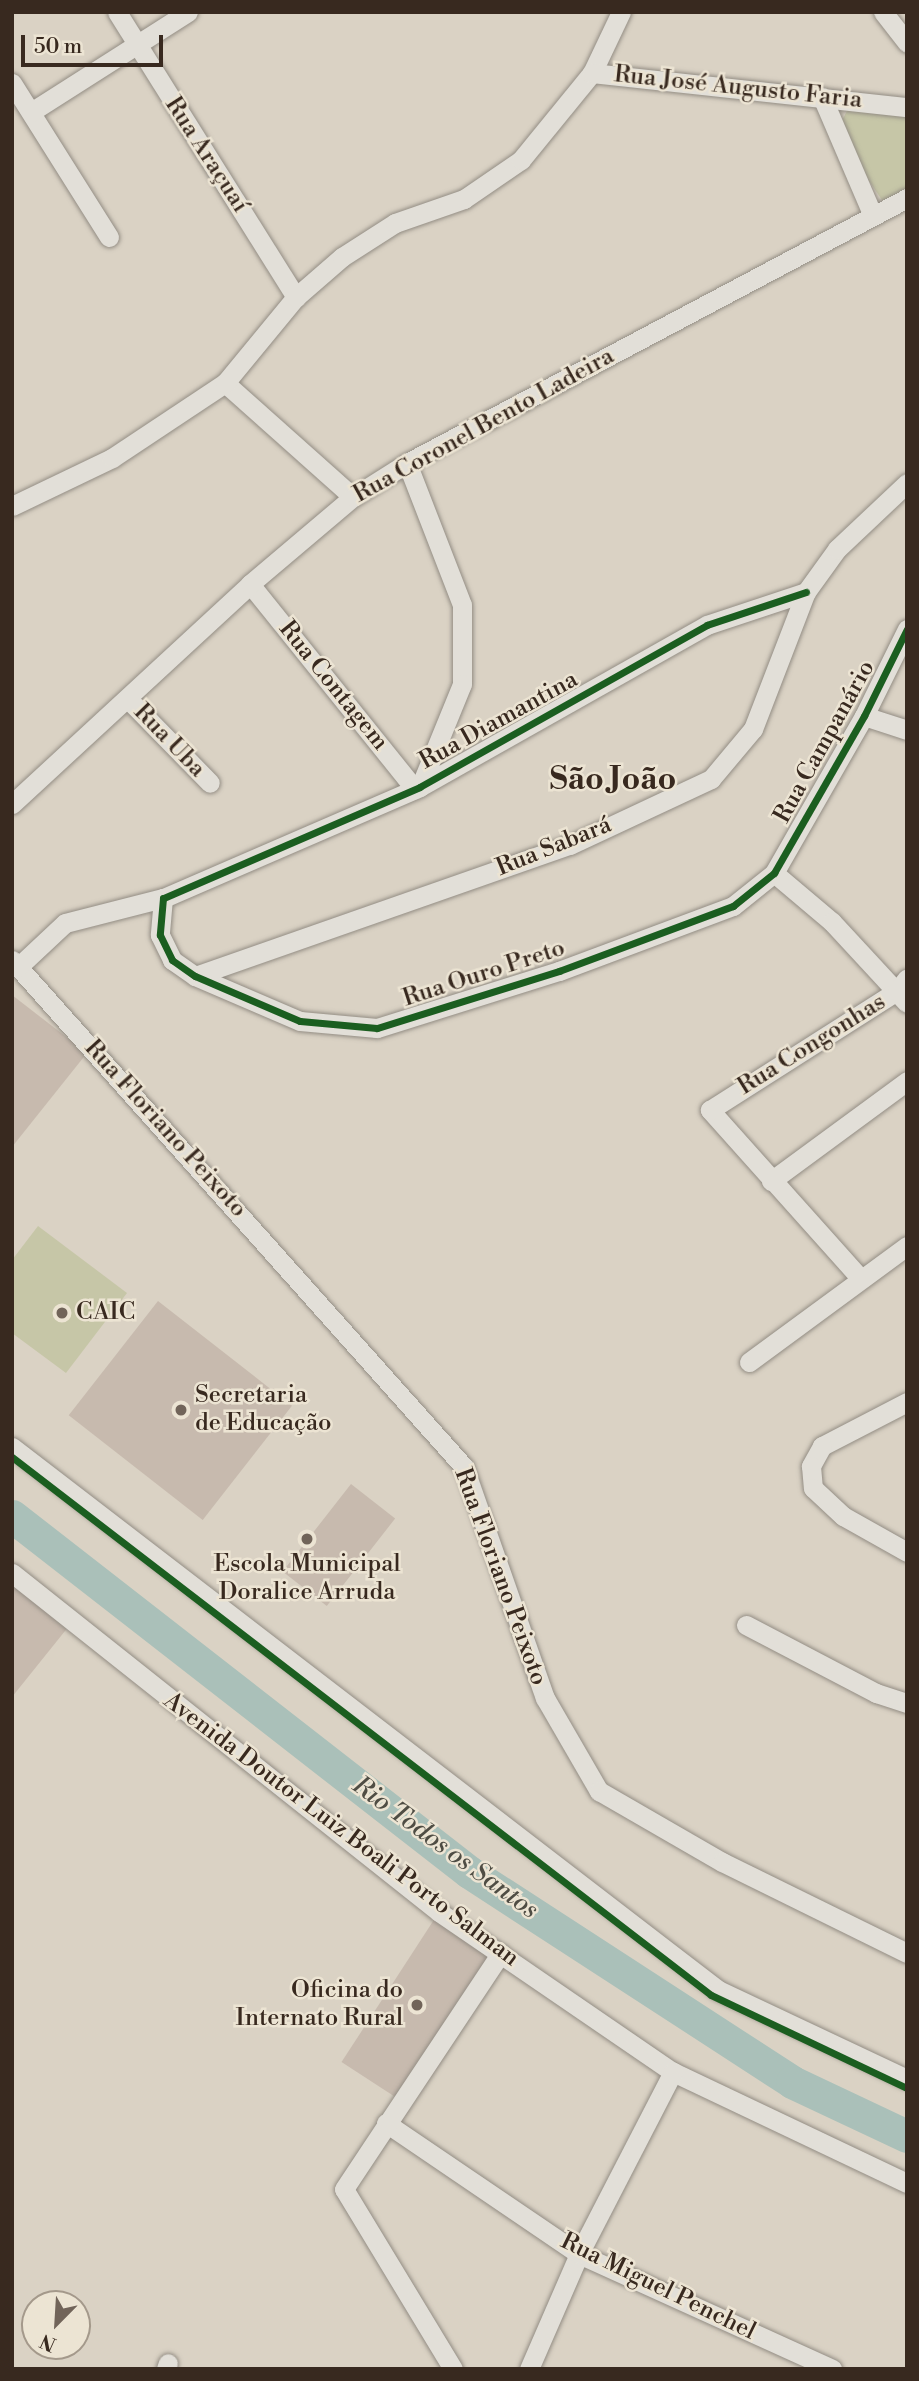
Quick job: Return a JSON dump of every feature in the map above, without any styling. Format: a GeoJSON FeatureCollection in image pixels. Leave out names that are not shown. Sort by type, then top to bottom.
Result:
{"type":"FeatureCollection","features":[{"type":"Feature","properties":{"kind":"street","name":"Rua Araçuaí"},"geometry":{"type":"LineString","coordinates":[[117,12],[135,45],[296,297]]}},
{"type":"Feature","properties":{"kind":"street"},"geometry":{"type":"LineString","coordinates":[[31,112],[188,12]]}},
{"type":"Feature","properties":{"kind":"street"},"geometry":{"type":"LineString","coordinates":[[592,73],[621,12]]}},
{"type":"Feature","properties":{"kind":"street"},"geometry":{"type":"LineString","coordinates":[[883,12],[907,43]]}},
{"type":"Feature","properties":{"kind":"street","name":"Rua José Augusto Faria"},"geometry":{"type":"LineString","coordinates":[[12,506],[112,458],[225,383],[296,297],[342,257],[395,223],[464,199],[521,160],[592,73],[907,107]]}},
{"type":"Feature","properties":{"kind":"street"},"geometry":{"type":"LineString","coordinates":[[12,83],[108,237]]}},
{"type":"Feature","properties":{"kind":"street"},"geometry":{"type":"LineString","coordinates":[[822,97],[873,216]]}},
{"type":"Feature","properties":{"kind":"street","name":"Rua Coronel Bento Ladeira"},"geometry":{"type":"LineString","coordinates":[[12,804],[250,584],[353,497],[407,463],[907,198]]}},
{"type":"Feature","properties":{"kind":"street"},"geometry":{"type":"LineString","coordinates":[[225,383],[353,497]]}},
{"type":"Feature","properties":{"kind":"street"},"geometry":{"type":"LineString","coordinates":[[407,463],[462,605],[462,684],[418,788]]}},
{"type":"Feature","properties":{"kind":"street","name":"Rua Sabará"},"geometry":{"type":"LineString","coordinates":[[195,976],[570,845],[710,779],[753,729],[806,592],[837,549],[907,483]]}},
{"type":"Feature","properties":{"kind":"street","name":"Rua Contagem"},"geometry":{"type":"LineString","coordinates":[[250,584],[418,788]]}},
{"type":"Feature","properties":{"kind":"street","name":"Rua Diamantina"},"geometry":{"type":"LineString","coordinates":[[15,963],[65,923],[163,898],[418,788],[707,625],[806,592]]}},
{"type":"Feature","properties":{"kind":"street","name":"Rua Campanário"},"geometry":{"type":"LineString","coordinates":[[774,873],[864,716],[907,629]]}},
{"type":"Feature","properties":{"kind":"street","name":"Rua Uba"},"geometry":{"type":"LineString","coordinates":[[128,699],[210,783]]}},
{"type":"Feature","properties":{"kind":"street"},"geometry":{"type":"LineString","coordinates":[[864,716],[907,730]]}},
{"type":"Feature","properties":{"kind":"street"},"geometry":{"type":"LineString","coordinates":[[774,873],[832,922],[903,991]]}},
{"type":"Feature","properties":{"kind":"street","name":"Rua Ouro Preto"},"geometry":{"type":"LineString","coordinates":[[163,898],[160,935],[172,960],[195,976],[300,1021],[377,1028],[559,971],[733,906],[774,873]]}},
{"type":"Feature","properties":{"kind":"street","name":"Rua Floriano Peixoto"},"geometry":{"type":"LineString","coordinates":[[15,963],[464,1467],[545,1698],[599,1791],[722,1862],[907,1952]]}},
{"type":"Feature","properties":{"kind":"street","name":"Rua Congonhas"},"geometry":{"type":"LineString","coordinates":[[772,1181],[711,1115],[712,1106],[903,991]]}},
{"type":"Feature","properties":{"kind":"street"},"geometry":{"type":"LineString","coordinates":[[861,1279],[772,1181],[907,1081]]}},
{"type":"Feature","properties":{"kind":"street"},"geometry":{"type":"LineString","coordinates":[[749,1362],[907,1246]]}},
{"type":"Feature","properties":{"kind":"street"},"geometry":{"type":"LineString","coordinates":[[907,1402],[822,1446],[811,1466],[813,1488],[843,1516],[907,1552]]}},
{"type":"Feature","properties":{"kind":"street"},"geometry":{"type":"LineString","coordinates":[[12,1447],[718,1990],[907,2079]]}},
{"type":"Feature","properties":{"kind":"street","name":"Avenida Doutor Luiz Boali Porto Salman"},"geometry":{"type":"LineString","coordinates":[[12,1573],[271,1782],[501,1954],[673,2072],[907,2183]]}},
{"type":"Feature","properties":{"kind":"street"},"geometry":{"type":"LineString","coordinates":[[746,1625],[876,1693],[907,1703]]}},
{"type":"Feature","properties":{"kind":"street"},"geometry":{"type":"LineString","coordinates":[[453,2369],[344,2189],[501,1954]]}},
{"type":"Feature","properties":{"kind":"street"},"geometry":{"type":"LineString","coordinates":[[529,2369],[579,2254],[673,2072]]}},
{"type":"Feature","properties":{"kind":"street","name":"Rua Miguel Penchel"},"geometry":{"type":"LineString","coordinates":[[386,2123],[579,2254],[832,2369]]}},
{"type":"Feature","properties":{"kind":"green space"},"geometry":{"type":"Polygon","coordinates":[[[848,109],[907,114],[907,192],[884,203],[836,132],[848,109]]]}},
{"type":"Feature","properties":{"kind":"green space","name":"CAIC"},"geometry":{"type":"Polygon","coordinates":[[[38,1226],[127,1293],[66,1373],[12,1333],[12,1260],[38,1226]]]}},
{"type":"Feature","properties":{"kind":"building"},"geometry":{"type":"Polygon","coordinates":[[[12,995],[87,1053],[12,1147],[12,995]]]}},
{"type":"Feature","properties":{"kind":"building","name":"Secretaria de Educação"},"geometry":{"type":"Polygon","coordinates":[[[158,1301],[292,1406],[203,1520],[69,1415],[158,1301]]]}},
{"type":"Feature","properties":{"kind":"building"},"geometry":{"type":"Polygon","coordinates":[[[351,1484],[395,1518],[327,1606],[283,1571],[351,1484]]]}},
{"type":"Feature","properties":{"kind":"building"},"geometry":{"type":"Polygon","coordinates":[[[12,1577],[69,1626],[12,1697],[12,1577]]]}},
{"type":"Feature","properties":{"kind":"building","name":"Oficina do Internato Rural"},"geometry":{"type":"Polygon","coordinates":[[[439,1912],[499,1951],[401,2101],[342,2062],[439,1912]]]}},
{"type":"Feature","properties":{"kind":"waterway","name":"Rio Todos os Santos"},"geometry":{"type":"LineString","coordinates":[[12,1516],[469,1872],[792,2082],[907,2136]]}},
{"type":"Feature","properties":{"kind":"cycle path"},"geometry":{"type":"LineString","coordinates":[[806,592],[707,625],[420,787],[163,898],[160,935],[172,960],[195,976],[300,1021],[377,1028],[559,971],[733,906],[774,873],[864,716],[907,629]]}},
{"type":"Feature","properties":{"kind":"cycle path"},"geometry":{"type":"LineString","coordinates":[[12,1457],[711,1995],[907,2088]]}},
{"type":"Feature","properties":{"kind":"place","name":"CAIC"},"geometry":{"type":"Point","coordinates":[62,1313]}},
{"type":"Feature","properties":{"kind":"place","name":"Secretaria de Educação"},"geometry":{"type":"Point","coordinates":[181,1410]}},
{"type":"Feature","properties":{"kind":"place","name":"Escola Municipal Doralice Arruda"},"geometry":{"type":"Point","coordinates":[307,1539]}},
{"type":"Feature","properties":{"kind":"place","name":"Oficina do Internato Rural"},"geometry":{"type":"Point","coordinates":[417,2005]}},
{"type":"Feature","properties":{"kind":"district","name":"São João"},"geometry":{"type":"Point","coordinates":[613,779]}}]}
